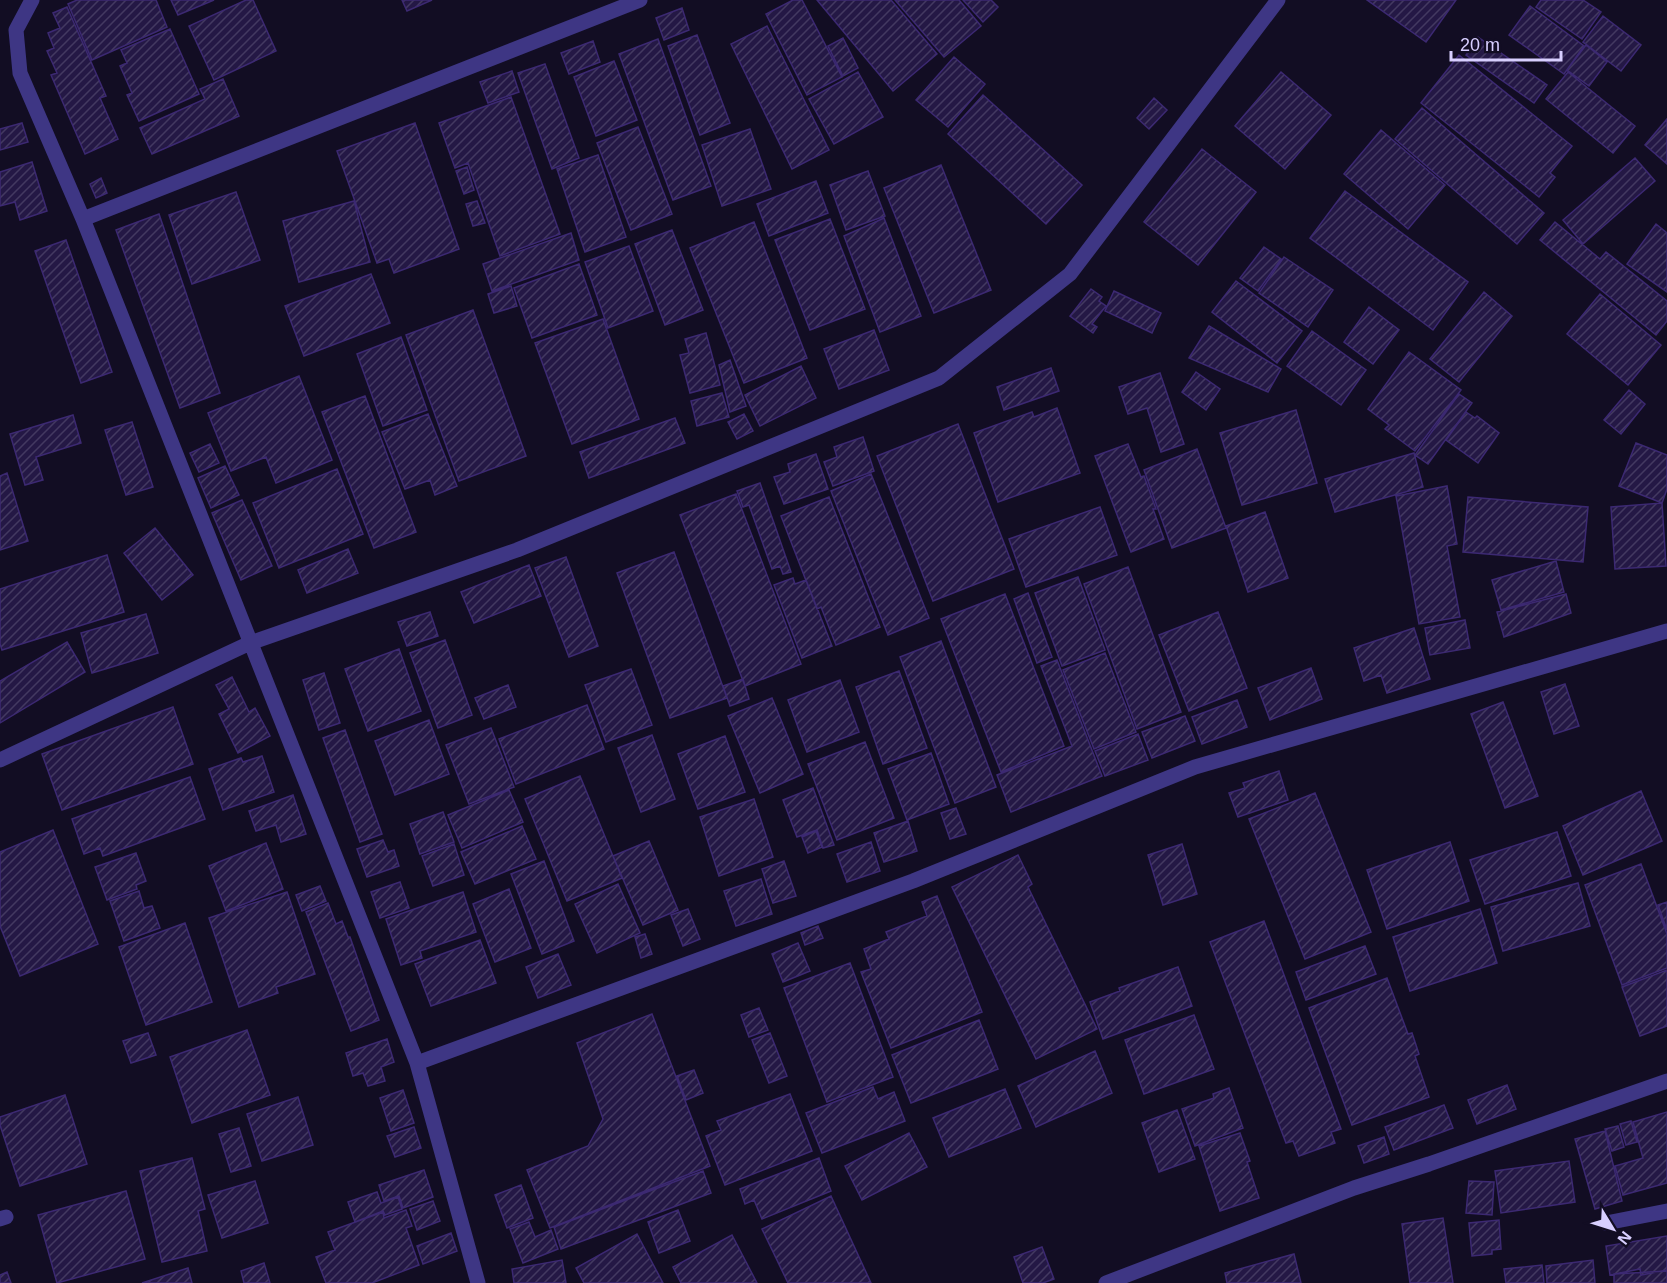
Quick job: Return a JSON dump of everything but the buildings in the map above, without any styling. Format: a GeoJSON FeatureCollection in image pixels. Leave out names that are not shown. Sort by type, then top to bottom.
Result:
{"type":"FeatureCollection","features":[{"type":"Feature","properties":{"kind":"street"},"geometry":{"type":"LineString","coordinates":[[32,0],[16,30],[20,73],[83,219],[417,1063],[478,1283]]}},
{"type":"Feature","properties":{"kind":"street"},"geometry":{"type":"LineString","coordinates":[[83,219],[640,0]]}},
{"type":"Feature","properties":{"kind":"street"},"geometry":{"type":"LineString","coordinates":[[0,760],[250,643],[517,550],[939,378],[1070,274],[1278,0]]}},
{"type":"Feature","properties":{"kind":"street"},"geometry":{"type":"LineString","coordinates":[[417,1063],[913,881],[1195,768],[1667,631]]}},
{"type":"Feature","properties":{"kind":"street"},"geometry":{"type":"LineString","coordinates":[[1106,1283],[1354,1188],[1667,1081]]}},
{"type":"Feature","properties":{"kind":"street"},"geometry":{"type":"LineString","coordinates":[[1606,1223],[1667,1211]]}}]}
